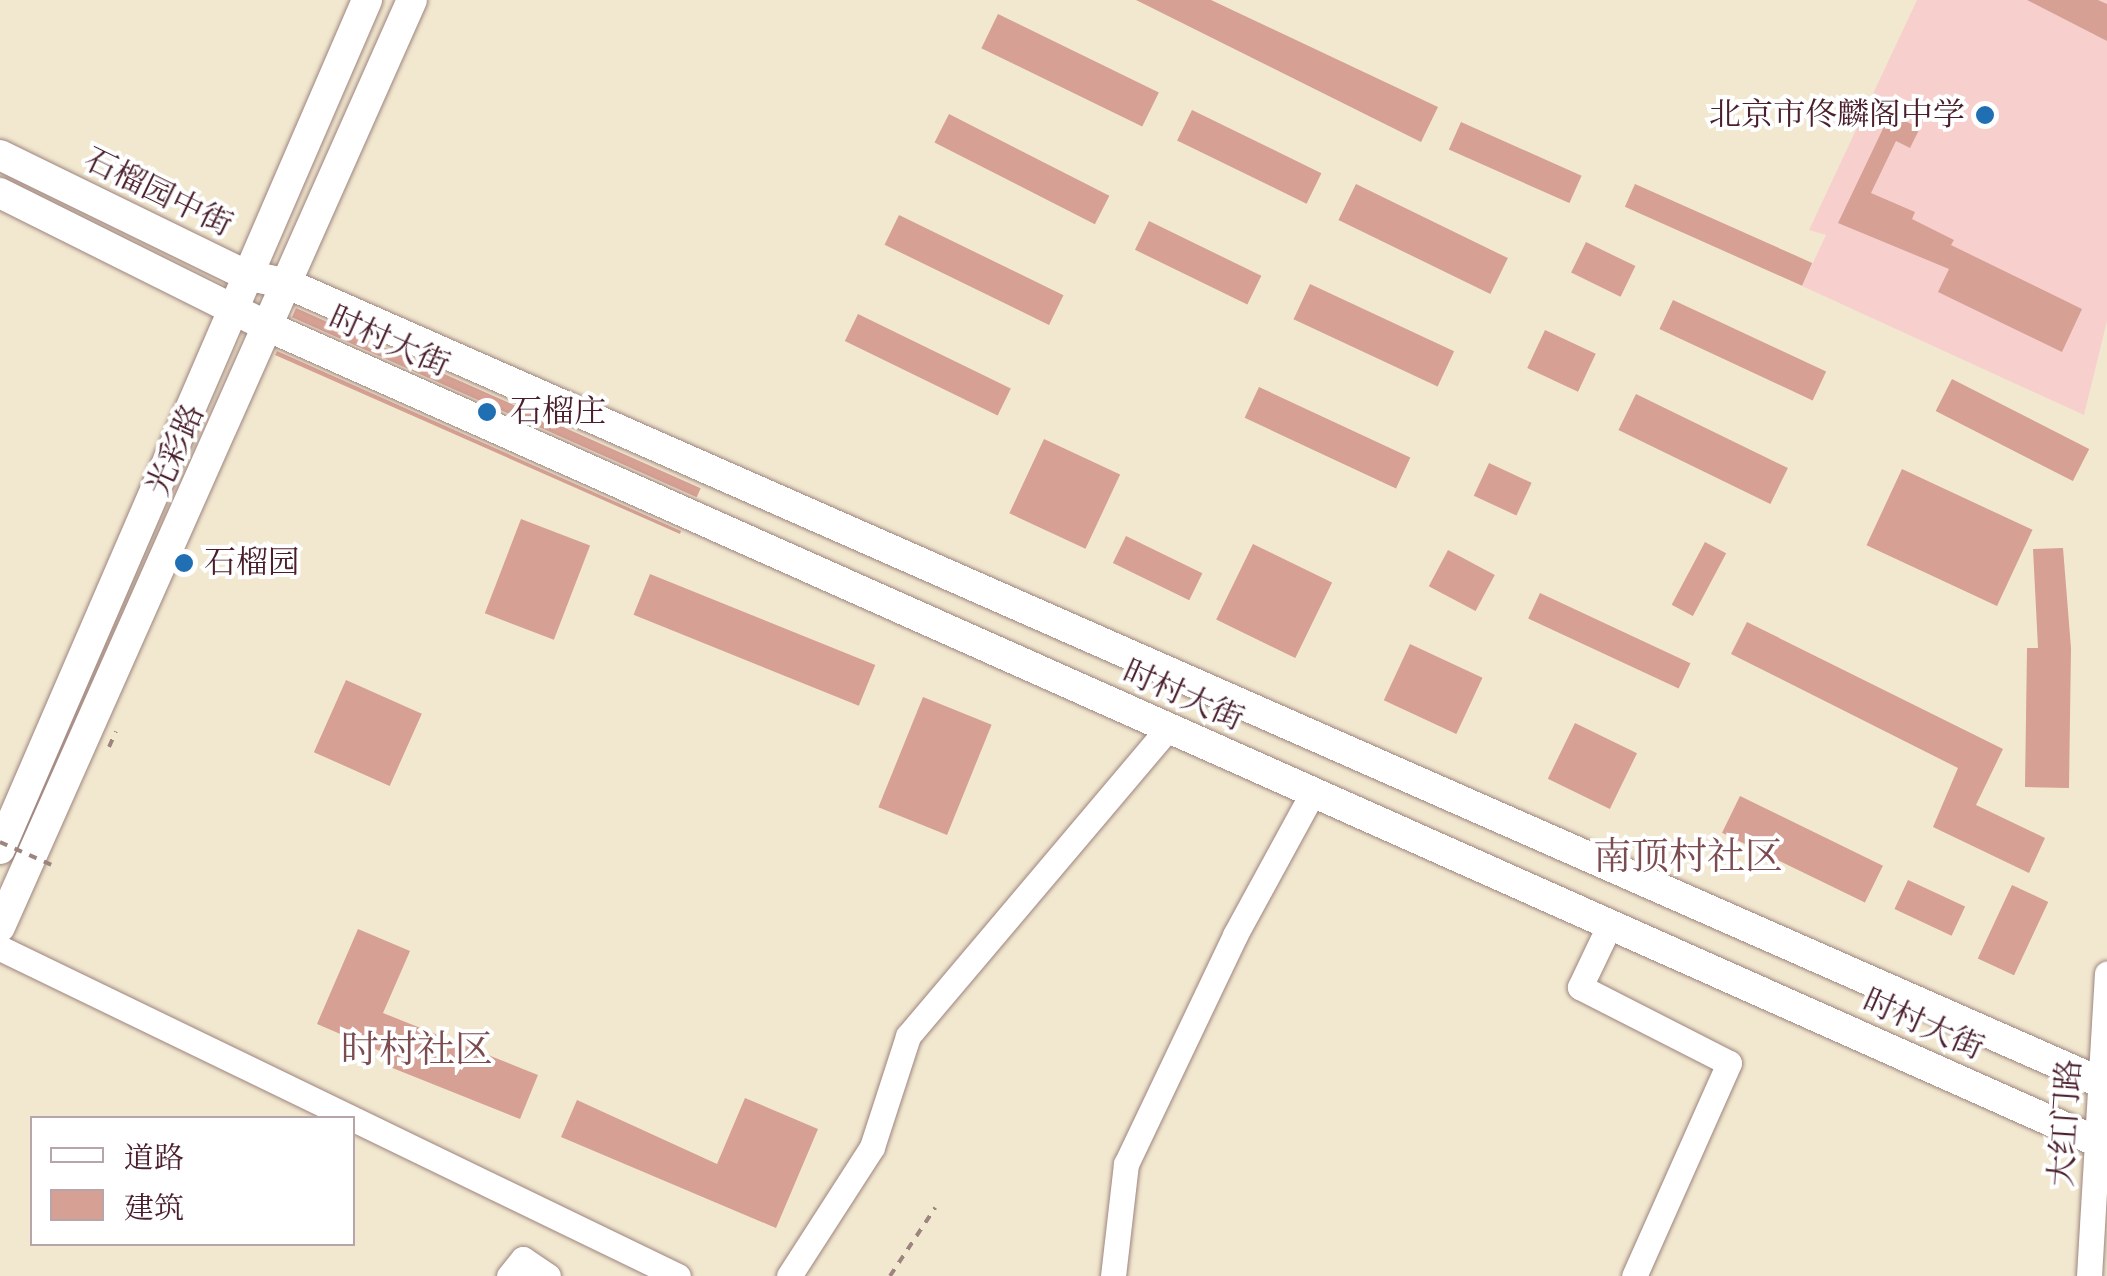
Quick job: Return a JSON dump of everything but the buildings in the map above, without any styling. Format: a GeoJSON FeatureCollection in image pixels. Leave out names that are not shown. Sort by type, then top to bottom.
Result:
{"type":"FeatureCollection","features":[{"type":"Feature","properties":{"kind":"main road","name":"光彩路"},"geometry":{"type":"LineString","coordinates":[[0,846],[367,0]]}},
{"type":"Feature","properties":{"kind":"main road","name":"光彩路"},"geometry":{"type":"LineString","coordinates":[[0,927],[412,0]]}},
{"type":"Feature","properties":{"kind":"main road","name":"石榴园中街"},"geometry":{"type":"LineString","coordinates":[[0,154],[246,275],[288,284]]}},
{"type":"Feature","properties":{"kind":"main road"},"geometry":{"type":"LineString","coordinates":[[0,193],[232,308]]}},
{"type":"Feature","properties":{"kind":"main road","name":"时村大街"},"geometry":{"type":"LineString","coordinates":[[288,284],[2105,1084]]}},
{"type":"Feature","properties":{"kind":"main road","name":"时村大街"},"geometry":{"type":"LineString","coordinates":[[232,308],[2101,1143]]}},
{"type":"Feature","properties":{"kind":"street"},"geometry":{"type":"LineString","coordinates":[[790,1276],[872,1147],[908,1036],[1168,727]]}},
{"type":"Feature","properties":{"kind":"street"},"geometry":{"type":"LineString","coordinates":[[1113,1276],[1126,1164],[1235,935],[1313,792]]}},
{"type":"Feature","properties":{"kind":"street"},"geometry":{"type":"LineString","coordinates":[[1610,924],[1580,988],[1729,1063],[1634,1276]]}},
{"type":"Feature","properties":{"kind":"street"},"geometry":{"type":"LineString","coordinates":[[0,948],[347,1116]]}},
{"type":"Feature","properties":{"kind":"street","name":"大红门路"},"geometry":{"type":"LineString","coordinates":[[2089,1276],[2105,1084],[2107,974]]}},
{"type":"Feature","properties":{"kind":"street"},"geometry":{"type":"LineString","coordinates":[[355,1120],[678,1276]]}},
{"type":"Feature","properties":{"kind":"street"},"geometry":{"type":"LineString","coordinates":[[509,1276],[523,1260],[548,1276]]}},
{"type":"Feature","properties":{"kind":"path"},"geometry":{"type":"LineString","coordinates":[[0,846],[52,865]]}},
{"type":"Feature","properties":{"kind":"path"},"geometry":{"type":"LineString","coordinates":[[890,1276],[934,1208]]}},
{"type":"Feature","properties":{"kind":"shaded area","name":"北京市佟麟阁中学"},"geometry":{"type":"Polygon","coordinates":[[[1917,0],[2107,0],[2107,321],[2084,415],[1802,286],[1826,235],[1809,230],[1917,0]]]}},
{"type":"Feature","properties":{"kind":"place","name":"北京市佟麟阁中学"},"geometry":{"type":"Point","coordinates":[1985,115]}},
{"type":"Feature","properties":{"kind":"place","name":"石榴庄"},"geometry":{"type":"Point","coordinates":[487,412]}},
{"type":"Feature","properties":{"kind":"place","name":"石榴园"},"geometry":{"type":"Point","coordinates":[184,563]}},
{"type":"Feature","properties":{"kind":"district","name":"南顶村社区"},"geometry":{"type":"Point","coordinates":[1688,858]}},
{"type":"Feature","properties":{"kind":"district","name":"时村社区"},"geometry":{"type":"Point","coordinates":[417,1051]}}]}
